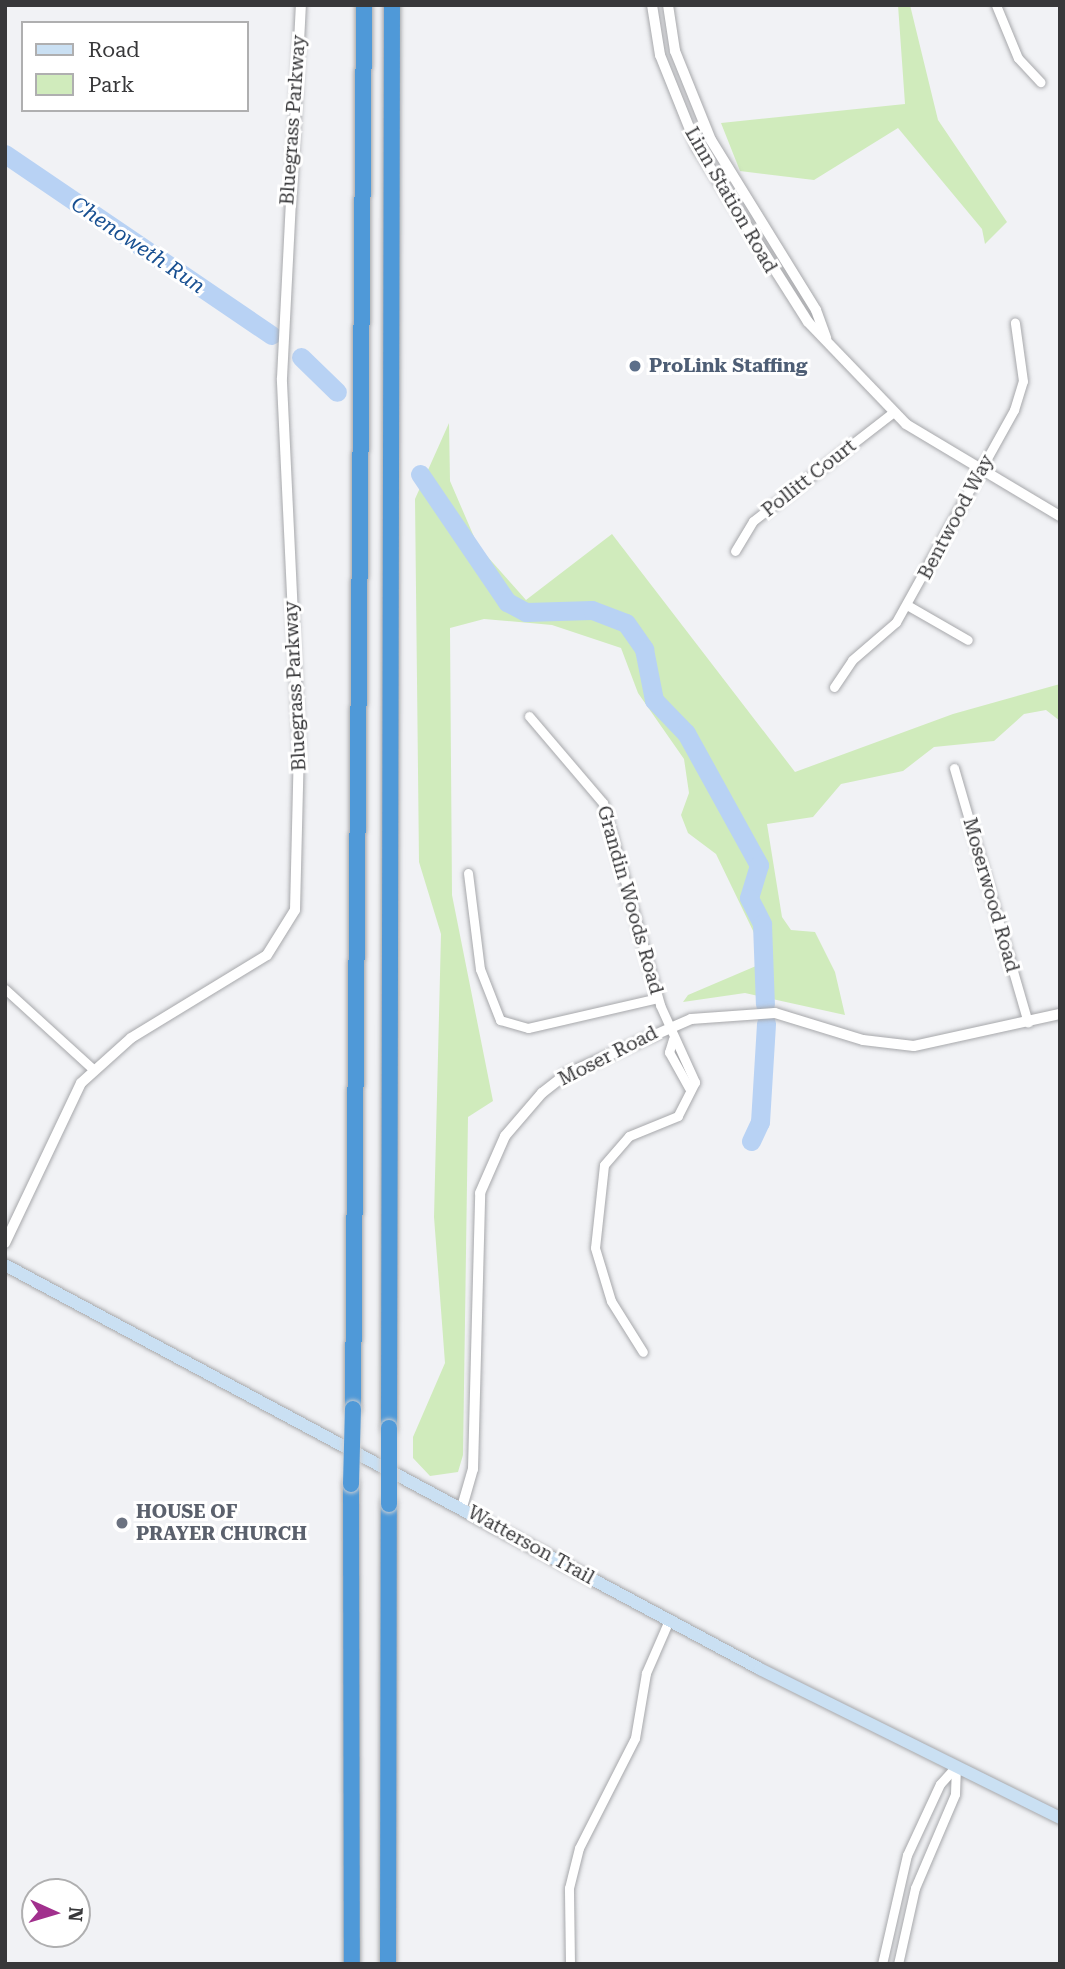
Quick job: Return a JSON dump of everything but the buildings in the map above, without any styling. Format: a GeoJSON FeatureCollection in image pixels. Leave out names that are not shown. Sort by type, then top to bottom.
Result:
{"type":"FeatureCollection","features":[{"type":"Feature","properties":{"kind":"highway"},"geometry":{"type":"LineString","coordinates":[[352,1964],[351,1484],[364,5]]}},
{"type":"Feature","properties":{"kind":"highway"},"geometry":{"type":"LineString","coordinates":[[388,1964],[392,5]]}},
{"type":"Feature","properties":{"kind":"main road","name":"Watterson Trail"},"geometry":{"type":"LineString","coordinates":[[5,1265],[669,1620],[1060,1818]]}},
{"type":"Feature","properties":{"kind":"street","name":"Bluegrass Parkway"},"geometry":{"type":"LineString","coordinates":[[5,1243],[68,1105],[93,1069],[131,1038],[267,955],[286,932],[298,897],[299,743],[282,378],[301,5]]}},
{"type":"Feature","properties":{"kind":"street","name":"Linn Station Road"},"geometry":{"type":"LineString","coordinates":[[652,5],[660,55],[697,146],[769,267],[827,340],[892,413],[1060,516]]}},
{"type":"Feature","properties":{"kind":"street","name":"Linn Station Road"},"geometry":{"type":"LineString","coordinates":[[668,5],[675,51],[711,139],[816,310],[827,340]]}},
{"type":"Feature","properties":{"kind":"street"},"geometry":{"type":"LineString","coordinates":[[996,5],[1018,58],[1040,82]]}},
{"type":"Feature","properties":{"kind":"street","name":"Bentwood Way"},"geometry":{"type":"LineString","coordinates":[[834,687],[907,605],[1020,394],[1016,323]]}},
{"type":"Feature","properties":{"kind":"street","name":"Pollitt Court"},"geometry":{"type":"LineString","coordinates":[[735,551],[753,522],[892,413]]}},
{"type":"Feature","properties":{"kind":"street"},"geometry":{"type":"LineString","coordinates":[[907,605],[968,640]]}},
{"type":"Feature","properties":{"kind":"street","name":"Grandin Woods Road"},"geometry":{"type":"LineString","coordinates":[[529,716],[603,803],[658,998],[673,1039],[669,1052],[689,1088],[678,1116],[629,1136],[604,1165],[595,1248],[611,1301],[643,1352]]}},
{"type":"Feature","properties":{"kind":"street","name":"Moserwood Road"},"geometry":{"type":"LineString","coordinates":[[954,768],[1028,1022]]}},
{"type":"Feature","properties":{"kind":"street"},"geometry":{"type":"LineString","coordinates":[[468,873],[480,969],[500,1020],[528,1028],[658,998]]}},
{"type":"Feature","properties":{"kind":"street"},"geometry":{"type":"LineString","coordinates":[[5,989],[93,1069]]}},
{"type":"Feature","properties":{"kind":"street","name":"Moser Road"},"geometry":{"type":"LineString","coordinates":[[462,1507],[473,1469],[475,1222],[490,1165],[514,1122],[566,1074],[668,1026],[775,1013],[863,1040],[914,1046],[1060,1014]]}},
{"type":"Feature","properties":{"kind":"street"},"geometry":{"type":"LineString","coordinates":[[570,1964],[569,1888],[579,1848],[635,1738],[646,1673],[669,1620]]}},
{"type":"Feature","properties":{"kind":"street"},"geometry":{"type":"LineString","coordinates":[[882,1964],[903,1867],[940,1784],[956,1766]]}},
{"type":"Feature","properties":{"kind":"street"},"geometry":{"type":"LineString","coordinates":[[898,1964],[915,1888],[955,1794],[956,1766]]}},
{"type":"Feature","properties":{"kind":"green space"},"geometry":{"type":"Polygon","coordinates":[[[898,5],[910,5],[938,120],[1007,222],[985,244],[982,229],[898,128],[814,180],[740,171],[721,123],[905,104],[898,5]]]}},
{"type":"Feature","properties":{"kind":"green space"},"geometry":{"type":"Polygon","coordinates":[[[449,423],[450,481],[478,546],[526,600],[612,534],[795,772],[953,714],[1060,684],[1060,721],[1046,710],[1024,714],[994,741],[934,747],[903,771],[841,784],[813,817],[767,824],[782,917],[791,930],[815,932],[835,972],[845,1015],[745,993],[683,1002],[688,995],[756,966],[756,937],[716,854],[688,833],[681,815],[689,793],[684,759],[638,693],[621,648],[552,625],[484,619],[450,628],[452,895],[493,1101],[468,1117],[463,1455],[458,1472],[430,1476],[413,1458],[413,1437],[445,1363],[434,1217],[441,934],[419,862],[415,499],[449,423]]]}},
{"type":"Feature","properties":{"kind":"waterway","name":"Chenoweth Run"},"geometry":{"type":"LineString","coordinates":[[5,154],[271,335]]}},
{"type":"Feature","properties":{"kind":"waterway","name":"Chenoweth Run"},"geometry":{"type":"LineString","coordinates":[[301,357],[337,392]]}},
{"type":"Feature","properties":{"kind":"waterway","name":"Chenoweth Run"},"geometry":{"type":"LineString","coordinates":[[420,474],[507,602],[526,612],[592,610],[626,623],[644,649],[654,700],[686,733],[759,865],[749,898],[762,924],[765,1004]]}},
{"type":"Feature","properties":{"kind":"waterway","name":"Chenoweth Run"},"geometry":{"type":"LineString","coordinates":[[751,1141],[760,1122],[766,1023]]}},
{"type":"Feature","properties":{"kind":"place","name":"ProLink Staffing"},"geometry":{"type":"Point","coordinates":[635,366]}},
{"type":"Feature","properties":{"kind":"place","name":"HOUSE OF PRAYER CHURCH"},"geometry":{"type":"Point","coordinates":[122,1523]}}]}
